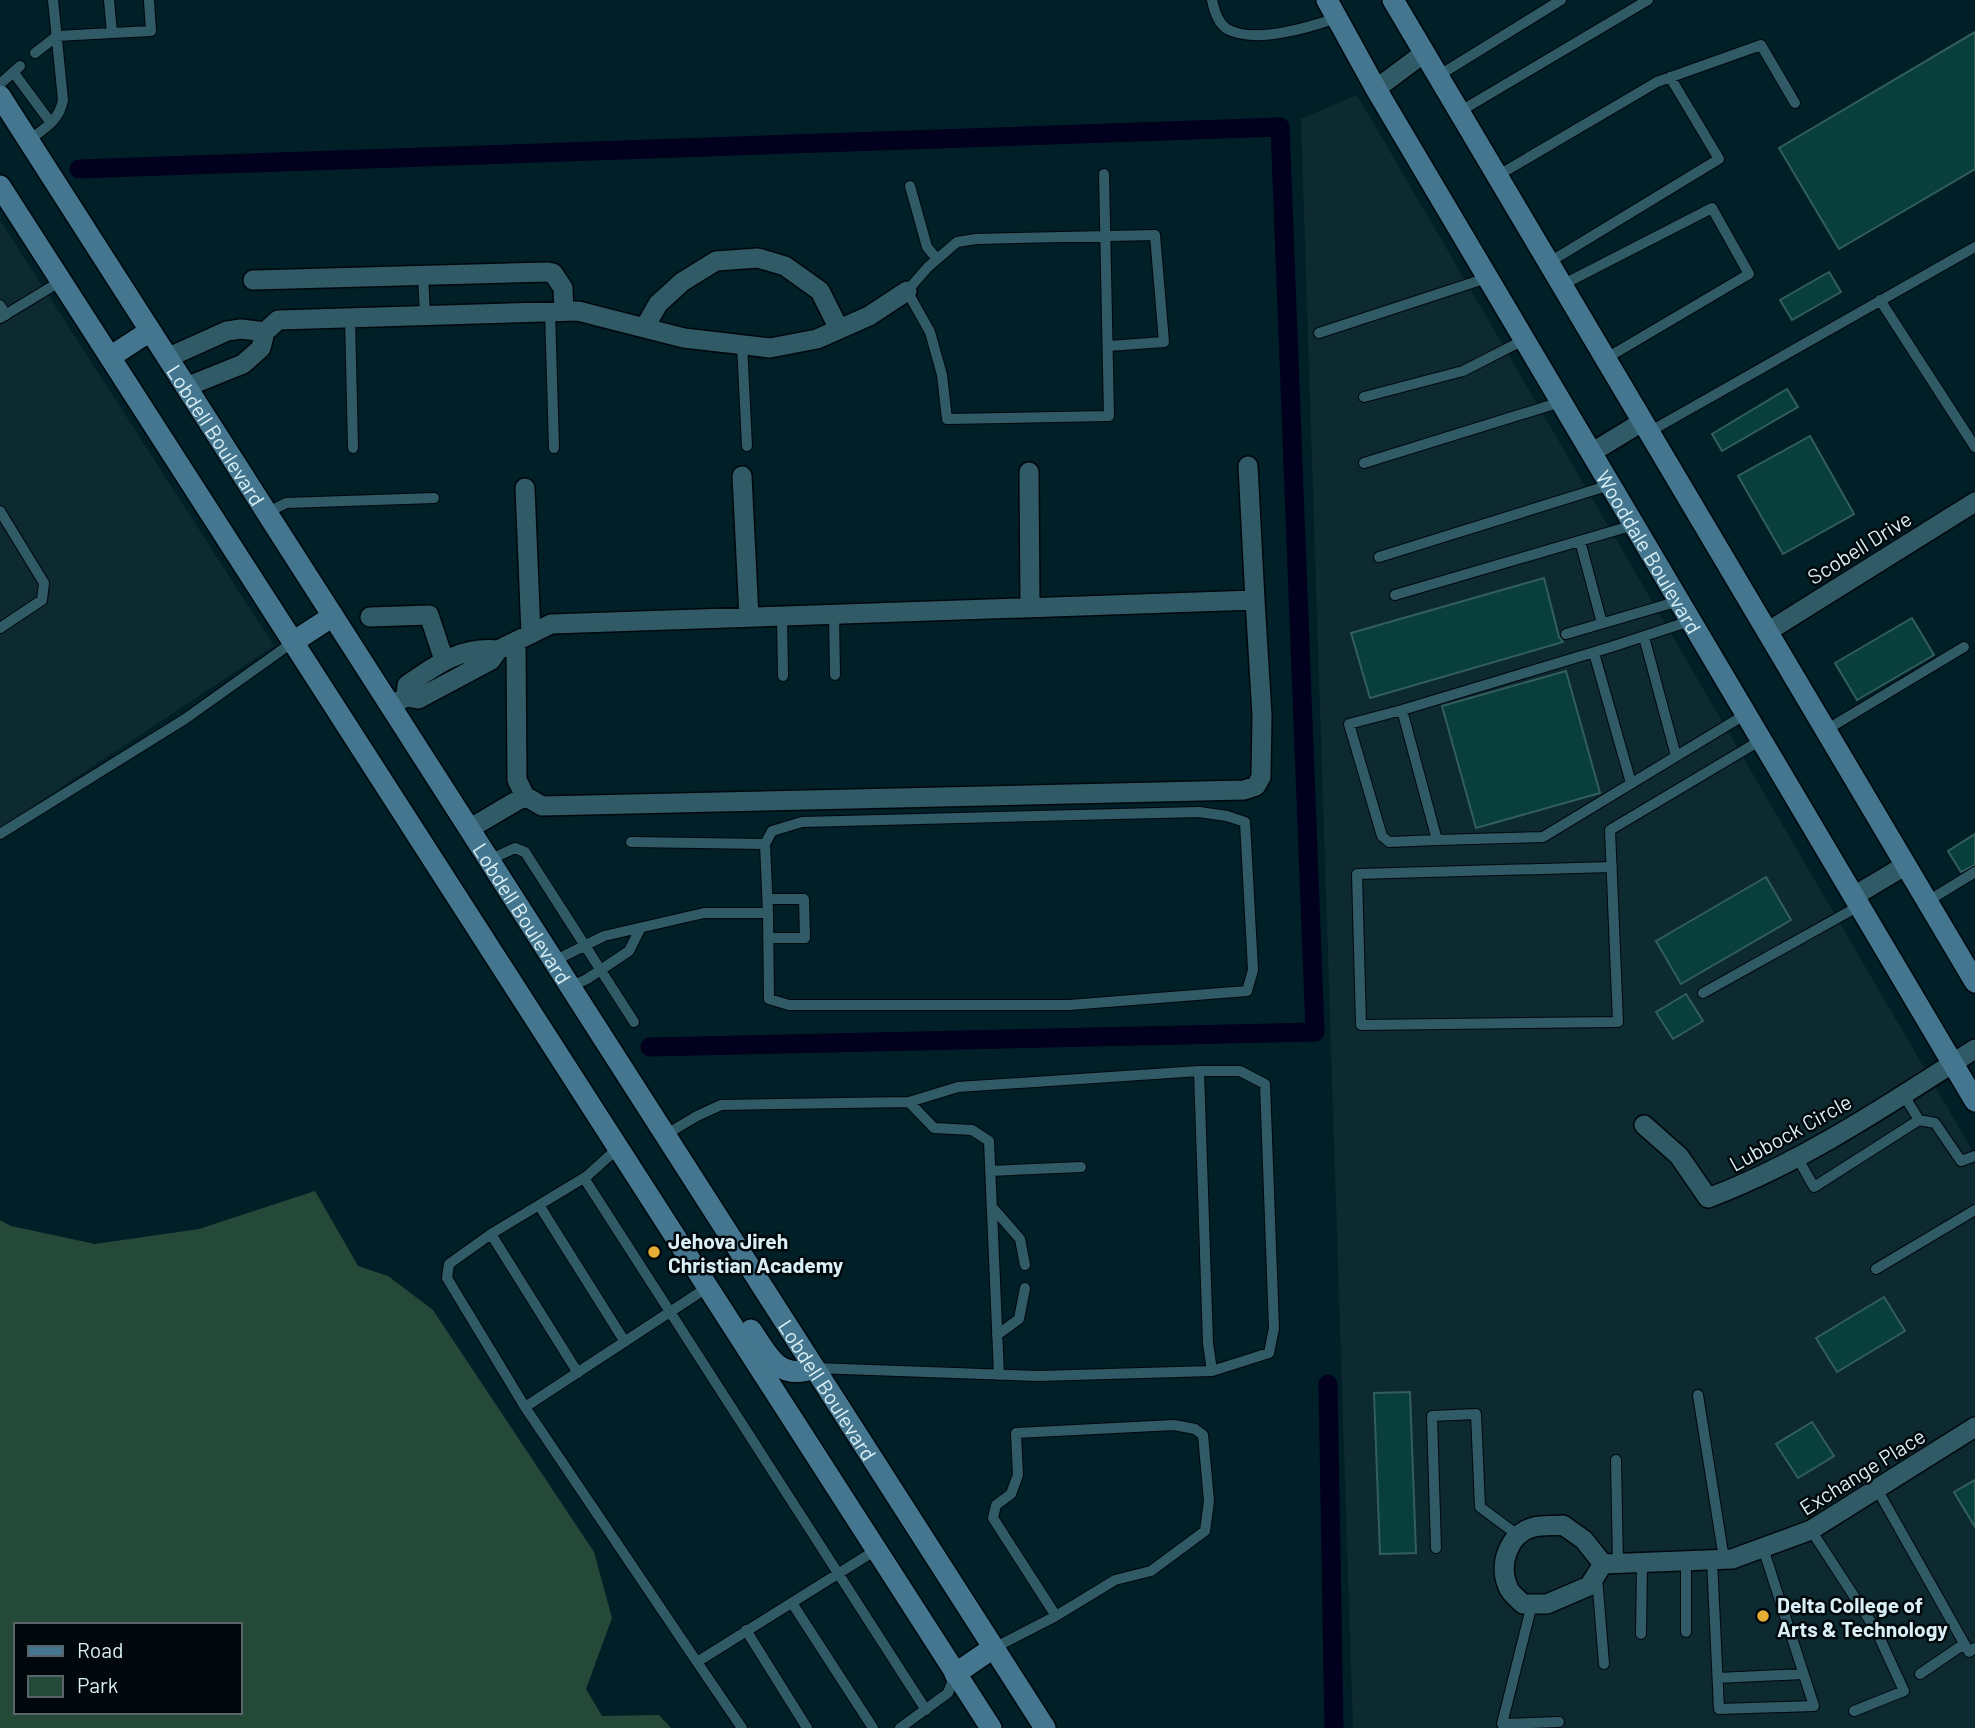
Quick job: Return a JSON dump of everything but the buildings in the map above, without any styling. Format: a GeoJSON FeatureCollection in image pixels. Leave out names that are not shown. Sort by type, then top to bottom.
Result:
{"type":"FeatureCollection","features":[{"type":"Feature","properties":{"kind":"main road"},"geometry":{"type":"LineString","coordinates":[[1398,1],[1437,76],[1974,980]]}},
{"type":"Feature","properties":{"kind":"main road","name":"Wooddale Boulevard"},"geometry":{"type":"LineString","coordinates":[[1331,9],[1975,1101]]}},
{"type":"Feature","properties":{"kind":"main road","name":"Lobdell Boulevard"},"geometry":{"type":"LineString","coordinates":[[0,96],[332,616],[398,701],[469,829],[1045,1728]]}},
{"type":"Feature","properties":{"kind":"main road"},"geometry":{"type":"LineString","coordinates":[[2,194],[110,357],[991,1728]]}},
{"type":"Feature","properties":{"kind":"main road"},"geometry":{"type":"LineString","coordinates":[[110,357],[150,331]]}},
{"type":"Feature","properties":{"kind":"main road"},"geometry":{"type":"LineString","coordinates":[[293,642],[332,616]]}},
{"type":"Feature","properties":{"kind":"main road"},"geometry":{"type":"LineString","coordinates":[[711,1292],[736,1309],[780,1369],[793,1373],[814,1368]]}},
{"type":"Feature","properties":{"kind":"main road"},"geometry":{"type":"LineString","coordinates":[[956,1674],[993,1648]]}},
{"type":"Feature","properties":{"kind":"street"},"geometry":{"type":"LineString","coordinates":[[1376,89],[1424,53]]}},
{"type":"Feature","properties":{"kind":"street"},"geometry":{"type":"LineString","coordinates":[[645,327],[658,304],[716,261],[758,258],[785,266],[820,291],[839,329]]}},
{"type":"Feature","properties":{"kind":"street"},"geometry":{"type":"LineString","coordinates":[[253,280],[553,273],[563,288],[557,311]]}},
{"type":"Feature","properties":{"kind":"street"},"geometry":{"type":"LineString","coordinates":[[186,387],[243,364],[261,348],[264,332],[278,320],[579,311],[684,338],[770,348],[817,339],[869,316],[907,290]]}},
{"type":"Feature","properties":{"kind":"street"},"geometry":{"type":"LineString","coordinates":[[167,358],[227,331],[241,329],[264,332]]}},
{"type":"Feature","properties":{"kind":"street"},"geometry":{"type":"LineString","coordinates":[[1591,453],[1645,427]]}},
{"type":"Feature","properties":{"kind":"street"},"geometry":{"type":"LineString","coordinates":[[525,488],[515,643],[517,780],[526,796],[542,806],[1244,790],[1256,786],[1261,777],[1262,715],[1248,466]]}},
{"type":"Feature","properties":{"kind":"street"},"geometry":{"type":"LineString","coordinates":[[1029,472],[1030,607]]}},
{"type":"Feature","properties":{"kind":"street"},"geometry":{"type":"LineString","coordinates":[[742,476],[749,617]]}},
{"type":"Feature","properties":{"kind":"street","name":"Scobell Drive"},"geometry":{"type":"LineString","coordinates":[[1767,632],[1975,502]]}},
{"type":"Feature","properties":{"kind":"street"},"geometry":{"type":"LineString","coordinates":[[442,667],[466,673],[551,624],[1255,600]]}},
{"type":"Feature","properties":{"kind":"street"},"geometry":{"type":"LineString","coordinates":[[370,617],[429,615],[442,667]]}},
{"type":"Feature","properties":{"kind":"street"},"geometry":{"type":"LineString","coordinates":[[398,701],[418,699],[442,667],[468,650],[515,643]]}},
{"type":"Feature","properties":{"kind":"street"},"geometry":{"type":"LineString","coordinates":[[442,667],[466,673]]}},
{"type":"Feature","properties":{"kind":"street"},"geometry":{"type":"LineString","coordinates":[[469,829],[526,796]]}},
{"type":"Feature","properties":{"kind":"street"},"geometry":{"type":"LineString","coordinates":[[1857,901],[1906,865]]}},
{"type":"Feature","properties":{"kind":"street","name":"Lubbock Circle"},"geometry":{"type":"LineString","coordinates":[[1644,1125],[1679,1156],[1708,1198],[1744,1185],[1796,1156],[1975,1049]]}},
{"type":"Feature","properties":{"kind":"street","name":"Exchange Place"},"geometry":{"type":"LineString","coordinates":[[1606,1567],[1732,1559],[1763,1548],[1811,1530],[1971,1433]]}},
{"type":"Feature","properties":{"kind":"street"},"geometry":{"type":"LineString","coordinates":[[1563,1525],[1584,1540],[1606,1567],[1589,1586],[1547,1604],[1523,1604],[1508,1590],[1505,1554],[1514,1540],[1532,1527],[1563,1525]]}},
{"type":"Feature","properties":{"kind":"lane"},"geometry":{"type":"LineString","coordinates":[[28,141],[61,112],[63,100],[53,0]]}},
{"type":"Feature","properties":{"kind":"lane"},"geometry":{"type":"LineString","coordinates":[[109,0],[112,33]]}},
{"type":"Feature","properties":{"kind":"lane"},"geometry":{"type":"LineString","coordinates":[[35,53],[57,36],[151,31],[149,0]]}},
{"type":"Feature","properties":{"kind":"lane"},"geometry":{"type":"LineString","coordinates":[[1212,0],[1219,21],[1228,29],[1256,36],[1302,30],[1331,9]]}},
{"type":"Feature","properties":{"kind":"lane"},"geometry":{"type":"LineString","coordinates":[[1437,76],[1561,0]]}},
{"type":"Feature","properties":{"kind":"lane"},"geometry":{"type":"LineString","coordinates":[[1459,112],[1648,0]]}},
{"type":"Feature","properties":{"kind":"lane"},"geometry":{"type":"LineString","coordinates":[[1497,176],[1657,82],[1761,45],[1796,103]]}},
{"type":"Feature","properties":{"kind":"lane"},"geometry":{"type":"LineString","coordinates":[[0,83],[17,70],[51,123]]}},
{"type":"Feature","properties":{"kind":"lane"},"geometry":{"type":"LineString","coordinates":[[1548,263],[1719,159],[1670,77]]}},
{"type":"Feature","properties":{"kind":"lane"},"geometry":{"type":"LineString","coordinates":[[1104,174],[1106,236],[1109,416],[947,419],[942,375],[930,332],[907,290],[957,242],[1106,236],[1155,235],[1164,342],[1108,346]]}},
{"type":"Feature","properties":{"kind":"lane"},"geometry":{"type":"LineString","coordinates":[[910,186],[927,247],[937,260]]}},
{"type":"Feature","properties":{"kind":"lane"},"geometry":{"type":"LineString","coordinates":[[1561,285],[1712,208],[1749,274],[1605,359]]}},
{"type":"Feature","properties":{"kind":"lane"},"geometry":{"type":"LineString","coordinates":[[1645,427],[1975,247]]}},
{"type":"Feature","properties":{"kind":"lane"},"geometry":{"type":"LineString","coordinates":[[423,275],[425,315]]}},
{"type":"Feature","properties":{"kind":"lane"},"geometry":{"type":"LineString","coordinates":[[1319,333],[1488,278]]}},
{"type":"Feature","properties":{"kind":"lane"},"geometry":{"type":"LineString","coordinates":[[0,305],[3,316],[61,281]]}},
{"type":"Feature","properties":{"kind":"lane"},"geometry":{"type":"LineString","coordinates":[[1881,300],[1975,447]]}},
{"type":"Feature","properties":{"kind":"lane"},"geometry":{"type":"LineString","coordinates":[[554,448],[557,311]]}},
{"type":"Feature","properties":{"kind":"lane"},"geometry":{"type":"LineString","coordinates":[[350,317],[353,448]]}},
{"type":"Feature","properties":{"kind":"lane"},"geometry":{"type":"LineString","coordinates":[[1364,397],[1463,371],[1524,340]]}},
{"type":"Feature","properties":{"kind":"lane"},"geometry":{"type":"LineString","coordinates":[[742,344],[747,446]]}},
{"type":"Feature","properties":{"kind":"lane"},"geometry":{"type":"LineString","coordinates":[[1364,463],[1561,402]]}},
{"type":"Feature","properties":{"kind":"lane"},"geometry":{"type":"LineString","coordinates":[[1379,557],[1610,485]]}},
{"type":"Feature","properties":{"kind":"lane"},"geometry":{"type":"LineString","coordinates":[[267,513],[286,503],[434,498]]}},
{"type":"Feature","properties":{"kind":"lane"},"geometry":{"type":"LineString","coordinates":[[0,511],[44,583],[42,600],[4,626],[0,612]]}},
{"type":"Feature","properties":{"kind":"lane"},"geometry":{"type":"LineString","coordinates":[[1395,595],[1634,525]]}},
{"type":"Feature","properties":{"kind":"lane"},"geometry":{"type":"LineString","coordinates":[[1580,541],[1602,624]]}},
{"type":"Feature","properties":{"kind":"lane"},"geometry":{"type":"LineString","coordinates":[[1566,634],[1679,601]]}},
{"type":"Feature","properties":{"kind":"lane"},"geometry":{"type":"LineString","coordinates":[[834,614],[835,675]]}},
{"type":"Feature","properties":{"kind":"lane"},"geometry":{"type":"LineString","coordinates":[[782,616],[783,676]]}},
{"type":"Feature","properties":{"kind":"lane"},"geometry":{"type":"LineString","coordinates":[[1691,621],[1594,653],[1349,724],[1382,836],[1389,842],[1543,836],[1746,713]]}},
{"type":"Feature","properties":{"kind":"lane"},"geometry":{"type":"LineString","coordinates":[[1644,636],[1676,756]]}},
{"type":"Feature","properties":{"kind":"lane"},"geometry":{"type":"LineString","coordinates":[[0,834],[185,719],[293,642]]}},
{"type":"Feature","properties":{"kind":"lane"},"geometry":{"type":"LineString","coordinates":[[1825,730],[1964,647]]}},
{"type":"Feature","properties":{"kind":"lane"},"geometry":{"type":"LineString","coordinates":[[1594,653],[1631,783]]}},
{"type":"Feature","properties":{"kind":"lane"},"geometry":{"type":"LineString","coordinates":[[1402,709],[1437,840]]}},
{"type":"Feature","properties":{"kind":"lane"},"geometry":{"type":"LineString","coordinates":[[1612,867],[1357,874],[1361,1025],[1618,1022],[1612,867],[1610,830],[1761,739]]}},
{"type":"Feature","properties":{"kind":"lane"},"geometry":{"type":"LineString","coordinates":[[1199,812],[1227,816],[1245,822],[1253,970],[1247,991],[1069,1004],[789,1005],[769,999],[765,844],[772,831],[802,822],[1199,812]]}},
{"type":"Feature","properties":{"kind":"lane"},"geometry":{"type":"LineString","coordinates":[[631,842],[765,844]]}},
{"type":"Feature","properties":{"kind":"lane"},"geometry":{"type":"LineString","coordinates":[[489,860],[515,848],[526,852],[634,1022]]}},
{"type":"Feature","properties":{"kind":"lane"},"geometry":{"type":"LineString","coordinates":[[1927,902],[1975,872]]}},
{"type":"Feature","properties":{"kind":"lane"},"geometry":{"type":"LineString","coordinates":[[768,899],[804,899],[805,938],[768,938]]}},
{"type":"Feature","properties":{"kind":"lane"},"geometry":{"type":"LineString","coordinates":[[1703,993],[1857,901]]}},
{"type":"Feature","properties":{"kind":"lane"},"geometry":{"type":"LineString","coordinates":[[554,961],[604,936],[704,913],[768,913]]}},
{"type":"Feature","properties":{"kind":"lane"},"geometry":{"type":"LineString","coordinates":[[570,987],[629,951],[640,929]]}},
{"type":"Feature","properties":{"kind":"lane"},"geometry":{"type":"LineString","coordinates":[[665,1135],[721,1105],[909,1102],[958,1087],[1199,1071],[1240,1071],[1265,1084],[1274,1328],[1269,1353],[1212,1371],[1038,1376],[814,1368]]}},
{"type":"Feature","properties":{"kind":"lane"},"geometry":{"type":"LineString","coordinates":[[1199,1071],[1208,1343],[1212,1371]]}},
{"type":"Feature","properties":{"kind":"lane"},"geometry":{"type":"LineString","coordinates":[[1903,1094],[1919,1120]]}},
{"type":"Feature","properties":{"kind":"lane"},"geometry":{"type":"LineString","coordinates":[[909,1102],[934,1128],[972,1130],[989,1141],[999,1374]]}},
{"type":"Feature","properties":{"kind":"lane"},"geometry":{"type":"LineString","coordinates":[[1796,1156],[1814,1187],[1919,1120],[1935,1123],[1961,1161],[1975,1156]]}},
{"type":"Feature","properties":{"kind":"lane"},"geometry":{"type":"LineString","coordinates":[[618,1147],[584,1178],[491,1234],[449,1264],[447,1278],[525,1407],[742,1728]]}},
{"type":"Feature","properties":{"kind":"lane"},"geometry":{"type":"LineString","coordinates":[[990,1171],[1081,1167]]}},
{"type":"Feature","properties":{"kind":"lane"},"geometry":{"type":"LineString","coordinates":[[584,1178],[926,1710]]}},
{"type":"Feature","properties":{"kind":"lane"},"geometry":{"type":"LineString","coordinates":[[539,1205],[625,1342]]}},
{"type":"Feature","properties":{"kind":"lane"},"geometry":{"type":"LineString","coordinates":[[992,1207],[1020,1239],[1025,1265]]}},
{"type":"Feature","properties":{"kind":"lane"},"geometry":{"type":"LineString","coordinates":[[1876,1269],[1975,1210]]}},
{"type":"Feature","properties":{"kind":"lane"},"geometry":{"type":"LineString","coordinates":[[491,1234],[578,1373]]}},
{"type":"Feature","properties":{"kind":"lane"},"geometry":{"type":"LineString","coordinates":[[997,1335],[1020,1319],[1025,1288]]}},
{"type":"Feature","properties":{"kind":"lane"},"geometry":{"type":"LineString","coordinates":[[525,1407],[670,1312],[711,1292]]}},
{"type":"Feature","properties":{"kind":"lane"},"geometry":{"type":"LineString","coordinates":[[1698,1395],[1718,1559],[1719,1709],[1814,1706],[1763,1548]]}},
{"type":"Feature","properties":{"kind":"lane"},"geometry":{"type":"LineString","coordinates":[[1436,1548],[1433,1416],[1476,1414],[1480,1507],[1519,1537]]}},
{"type":"Feature","properties":{"kind":"lane"},"geometry":{"type":"LineString","coordinates":[[993,1648],[1056,1616],[1115,1580],[1151,1571],[1205,1531],[1209,1501],[1203,1435],[1195,1429],[1174,1424],[1016,1433],[1018,1475],[1011,1494],[996,1505],[993,1518],[1056,1616]]}},
{"type":"Feature","properties":{"kind":"lane"},"geometry":{"type":"LineString","coordinates":[[1604,1664],[1606,1567],[1616,1460]]}},
{"type":"Feature","properties":{"kind":"lane"},"geometry":{"type":"LineString","coordinates":[[1877,1489],[1964,1644],[1969,1652],[1975,1648]]}},
{"type":"Feature","properties":{"kind":"lane"},"geometry":{"type":"LineString","coordinates":[[1811,1530],[1876,1630],[1904,1691],[1854,1711]]}},
{"type":"Feature","properties":{"kind":"lane"},"geometry":{"type":"LineString","coordinates":[[697,1662],[876,1550]]}},
{"type":"Feature","properties":{"kind":"lane"},"geometry":{"type":"LineString","coordinates":[[1686,1561],[1686,1632]]}},
{"type":"Feature","properties":{"kind":"lane"},"geometry":{"type":"LineString","coordinates":[[1641,1634],[1642,1563]]}},
{"type":"Feature","properties":{"kind":"lane"},"geometry":{"type":"LineString","coordinates":[[792,1603],[873,1728]]}},
{"type":"Feature","properties":{"kind":"lane"},"geometry":{"type":"LineString","coordinates":[[1532,1604],[1502,1724],[1559,1722]]}},
{"type":"Feature","properties":{"kind":"lane"},"geometry":{"type":"LineString","coordinates":[[746,1630],[807,1728]]}},
{"type":"Feature","properties":{"kind":"lane"},"geometry":{"type":"LineString","coordinates":[[1920,1674],[1964,1644]]}},
{"type":"Feature","properties":{"kind":"lane"},"geometry":{"type":"LineString","coordinates":[[900,1728],[948,1693],[956,1674]]}},
{"type":"Feature","properties":{"kind":"lane"},"geometry":{"type":"LineString","coordinates":[[1718,1678],[1803,1674]]}},
{"type":"Feature","properties":{"kind":"shaded area"},"geometry":{"type":"Polygon","coordinates":[[[1357,95],[1975,1155],[1975,1728],[1353,1728],[1301,119],[1357,95]]]}},
{"type":"Feature","properties":{"kind":"shaded area"},"geometry":{"type":"Polygon","coordinates":[[[0,220],[274,646],[0,828],[0,220]]]}},
{"type":"Feature","properties":{"kind":"green space"},"geometry":{"type":"Polygon","coordinates":[[[315,1191],[358,1266],[388,1276],[433,1310],[594,1552],[612,1618],[586,1689],[602,1716],[659,1715],[671,1728],[0,1728],[0,1220],[11,1226],[95,1244],[199,1229],[315,1191]]]}},
{"type":"Feature","properties":{"kind":"waterway"},"geometry":{"type":"LineString","coordinates":[[79,169],[1280,127],[1315,1032],[650,1047]]}},
{"type":"Feature","properties":{"kind":"waterway"},"geometry":{"type":"LineString","coordinates":[[1328,1384],[1334,1728]]}},
{"type":"Feature","properties":{"kind":"place","name":"Jehova Jireh Christian Academy"},"geometry":{"type":"Point","coordinates":[654,1252]}},
{"type":"Feature","properties":{"kind":"place","name":"Delta College of Arts & Technology"},"geometry":{"type":"Point","coordinates":[1763,1616]}}]}
